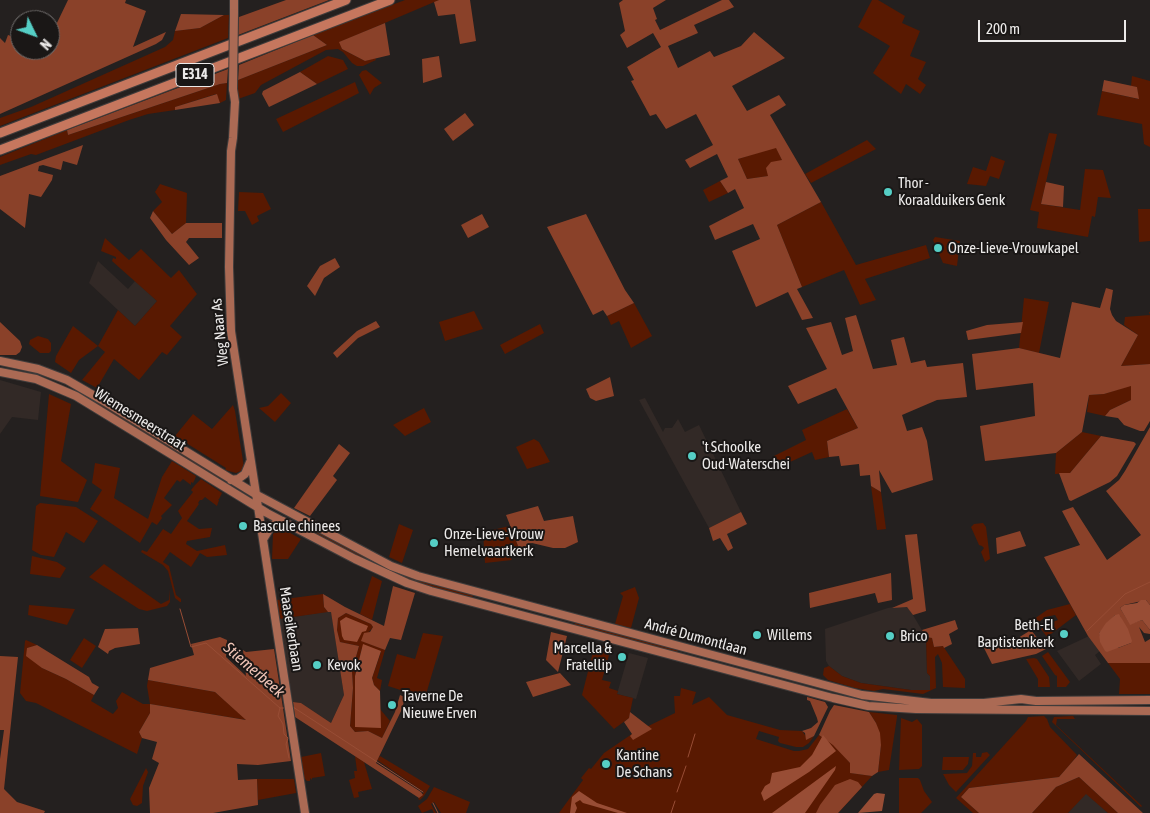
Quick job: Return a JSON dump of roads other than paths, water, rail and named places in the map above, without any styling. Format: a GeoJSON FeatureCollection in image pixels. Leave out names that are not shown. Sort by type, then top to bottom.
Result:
{"type":"FeatureCollection","features":[{"type":"Feature","properties":{"kind":"highway","name":"E314"},"geometry":{"type":"LineString","coordinates":[[0,133],[346,0]]}},
{"type":"Feature","properties":{"kind":"highway","name":"E314"},"geometry":{"type":"LineString","coordinates":[[0,150],[390,0]]}},
{"type":"Feature","properties":{"kind":"main road","name":"Weg Naar As"},"geometry":{"type":"LineString","coordinates":[[234,0],[229,129],[231,151],[230,313],[259,508]]}},
{"type":"Feature","properties":{"kind":"main road","name":"Wiemesmeerstraat"},"geometry":{"type":"LineString","coordinates":[[0,361],[38,369],[67,380],[257,495]]}},
{"type":"Feature","properties":{"kind":"main road","name":"Wiemesmeerstraat"},"geometry":{"type":"LineString","coordinates":[[0,372],[36,379],[76,396],[259,508]]}},
{"type":"Feature","properties":{"kind":"main road"},"geometry":{"type":"LineString","coordinates":[[231,480],[245,474],[251,458]]}},
{"type":"Feature","properties":{"kind":"main road","name":"André Dumontlaan"},"geometry":{"type":"LineString","coordinates":[[257,495],[392,566],[418,576],[862,695],[931,703],[984,703],[1021,699],[1150,700]]}},
{"type":"Feature","properties":{"kind":"main road","name":"André Dumontlaan"},"geometry":{"type":"LineString","coordinates":[[259,508],[355,559],[408,583],[431,591],[858,704],[916,710],[1150,711]]}},
{"type":"Feature","properties":{"kind":"main road","name":"Maaseikerbaan"},"geometry":{"type":"LineString","coordinates":[[259,508],[305,813]]}},
{"type":"Feature","properties":{"kind":"main road"},"geometry":{"type":"LineString","coordinates":[[264,538],[270,527],[275,523],[283,521]]}},
{"type":"Feature","properties":{"kind":"waterway","name":"Stiemerbeek"},"geometry":{"type":"LineString","coordinates":[[1087,631],[1125,594],[1150,582]]}},
{"type":"Feature","properties":{"kind":"waterway","name":"Stiemerbeek"},"geometry":{"type":"LineString","coordinates":[[180,609],[191,647],[206,643],[280,708],[285,708]]}},
{"type":"Feature","properties":{"kind":"waterway","name":"Stiemerbeek"},"geometry":{"type":"LineString","coordinates":[[293,707],[423,792]]}},
{"type":"Feature","properties":{"kind":"waterway"},"geometry":{"type":"LineString","coordinates":[[280,708],[278,716],[283,724],[284,734],[288,738],[286,744],[289,758]]}},
{"type":"Feature","properties":{"kind":"waterway"},"geometry":{"type":"LineString","coordinates":[[688,757],[695,734]]}},
{"type":"Feature","properties":{"kind":"waterway"},"geometry":{"type":"LineString","coordinates":[[677,792],[686,766]]}},
{"type":"Feature","properties":{"kind":"waterway"},"geometry":{"type":"LineString","coordinates":[[671,813],[675,801]]}},
{"type":"Feature","properties":{"kind":"waterway","name":"Stiemerbeek"},"geometry":{"type":"LineString","coordinates":[[433,803],[438,813]]}},
{"type":"Feature","properties":{"kind":"place","name":"Thor - Koraalduikers Genk"},"geometry":{"type":"Point","coordinates":[888,192]}},
{"type":"Feature","properties":{"kind":"place","name":"Onze-Lieve-Vrouwkapel"},"geometry":{"type":"Point","coordinates":[938,248]}},
{"type":"Feature","properties":{"kind":"place","name":"'t Schoolke Oud-Waterschei"},"geometry":{"type":"Point","coordinates":[692,456]}},
{"type":"Feature","properties":{"kind":"place","name":"Bascule chinees"},"geometry":{"type":"Point","coordinates":[243,526]}},
{"type":"Feature","properties":{"kind":"place","name":"Onze-Lieve-Vrouw Hemelvaartkerk"},"geometry":{"type":"Point","coordinates":[434,543]}},
{"type":"Feature","properties":{"kind":"place","name":"Beth-El Baptistenkerk"},"geometry":{"type":"Point","coordinates":[1064,634]}},
{"type":"Feature","properties":{"kind":"place","name":"Willems"},"geometry":{"type":"Point","coordinates":[757,635]}},
{"type":"Feature","properties":{"kind":"place","name":"Brico"},"geometry":{"type":"Point","coordinates":[890,636]}},
{"type":"Feature","properties":{"kind":"place","name":"Marcella & Fratellip"},"geometry":{"type":"Point","coordinates":[622,657]}},
{"type":"Feature","properties":{"kind":"place","name":"Kevok"},"geometry":{"type":"Point","coordinates":[317,665]}},
{"type":"Feature","properties":{"kind":"place","name":"Taverne De Nieuwe Erven"},"geometry":{"type":"Point","coordinates":[392,705]}},
{"type":"Feature","properties":{"kind":"place","name":"Kantine De Schans"},"geometry":{"type":"Point","coordinates":[606,764]}}]}
